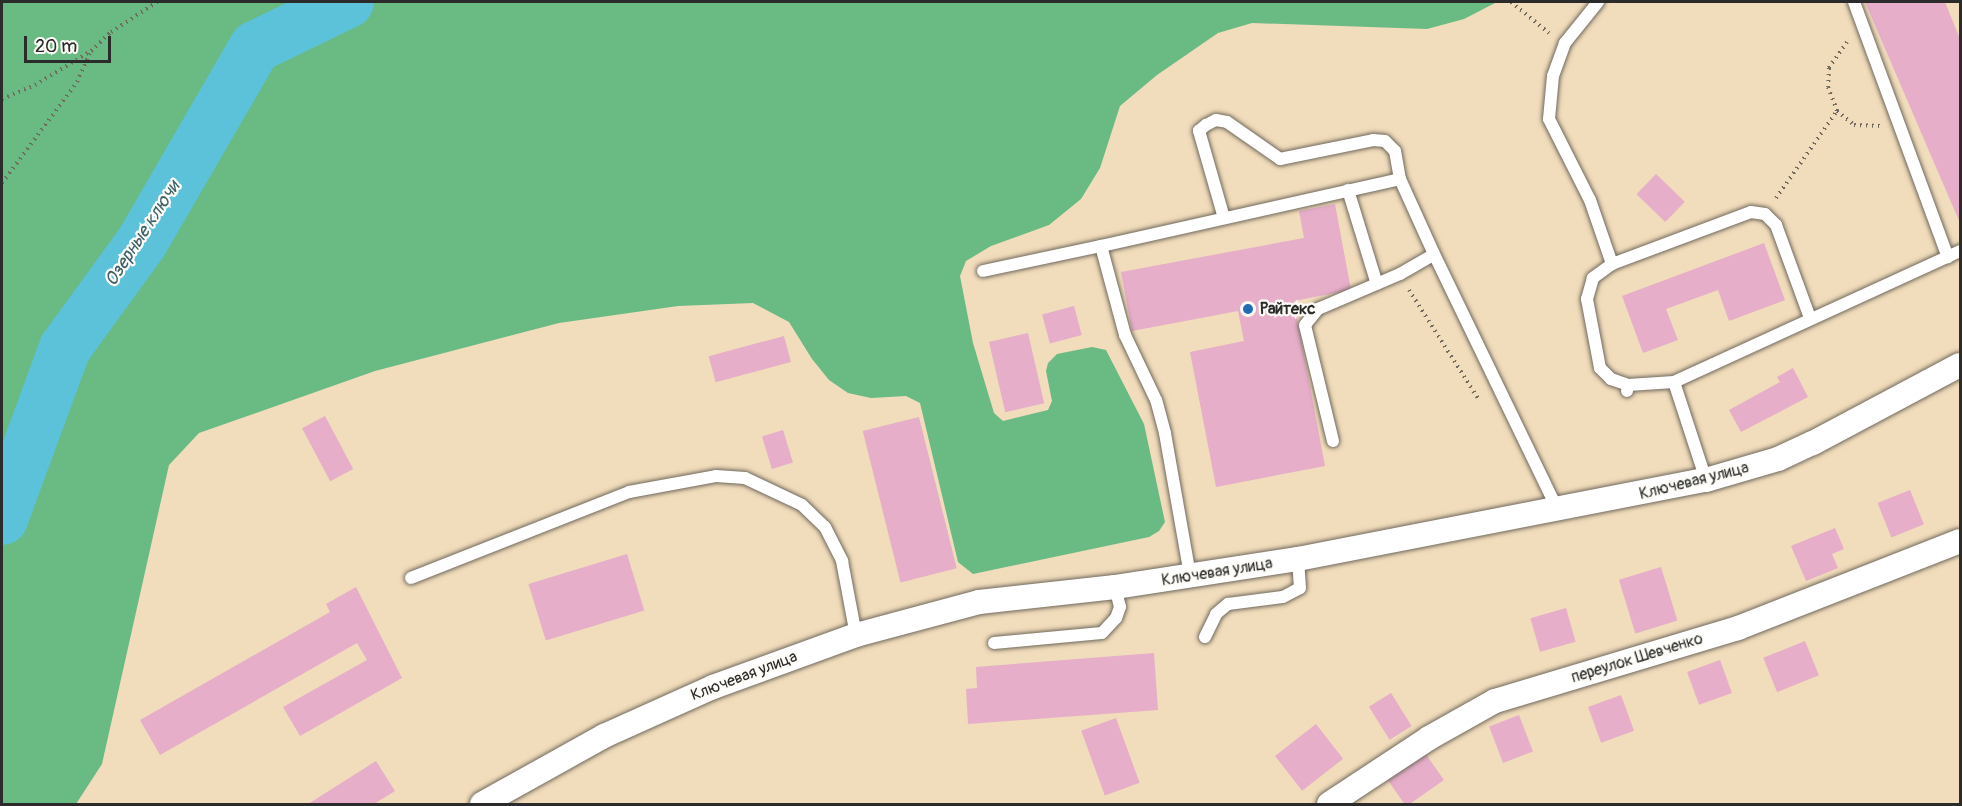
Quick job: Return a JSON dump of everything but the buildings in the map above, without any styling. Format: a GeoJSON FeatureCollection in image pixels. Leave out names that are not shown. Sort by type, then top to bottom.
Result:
{"type":"FeatureCollection","features":[{"type":"Feature","properties":{"kind":"street","name":"Ключевая улица"},"geometry":{"type":"LineString","coordinates":[[482,804],[604,736],[713,687],[856,634],[979,602],[1115,587],[1298,559],[1706,480],[1804,447],[1960,365]]}},
{"type":"Feature","properties":{"kind":"street","name":"переулок Шевченко"},"geometry":{"type":"LineString","coordinates":[[1329,804],[1429,738],[1495,701],[1738,628],[1960,541]]}},
{"type":"Feature","properties":{"kind":"lane"},"geometry":{"type":"LineString","coordinates":[[1598,2],[1565,43],[1553,76],[1549,119],[1590,200],[1612,264]]}},
{"type":"Feature","properties":{"kind":"lane"},"geometry":{"type":"LineString","coordinates":[[1854,2],[1948,257]]}},
{"type":"Feature","properties":{"kind":"lane"},"geometry":{"type":"LineString","coordinates":[[1224,218],[1199,131],[1216,120],[1227,122],[1280,159],[1372,140],[1385,141],[1395,151],[1400,179],[1557,509]]}},
{"type":"Feature","properties":{"kind":"lane"},"geometry":{"type":"LineString","coordinates":[[983,271],[1400,179]]}},
{"type":"Feature","properties":{"kind":"lane"},"geometry":{"type":"LineString","coordinates":[[1348,190],[1377,284]]}},
{"type":"Feature","properties":{"kind":"lane"},"geometry":{"type":"LineString","coordinates":[[1810,318],[1776,225],[1765,214],[1751,212],[1612,264],[1593,278],[1587,299],[1600,368],[1611,380],[1628,388],[1674,382],[1960,250]]}},
{"type":"Feature","properties":{"kind":"lane"},"geometry":{"type":"LineString","coordinates":[[1101,246],[1125,335],[1156,400],[1165,433],[1190,575]]}},
{"type":"Feature","properties":{"kind":"lane"},"geometry":{"type":"LineString","coordinates":[[1333,441],[1305,325],[1318,309],[1400,274],[1434,254]]}},
{"type":"Feature","properties":{"kind":"lane"},"geometry":{"type":"LineString","coordinates":[[1674,382],[1706,480]]}},
{"type":"Feature","properties":{"kind":"lane"},"geometry":{"type":"LineString","coordinates":[[411,578],[629,492],[716,476],[745,478],[802,505],[825,526],[842,561],[856,634]]}},
{"type":"Feature","properties":{"kind":"lane"},"geometry":{"type":"LineString","coordinates":[[1205,637],[1216,614],[1228,604],[1283,597],[1300,588],[1298,559]]}},
{"type":"Feature","properties":{"kind":"lane"},"geometry":{"type":"LineString","coordinates":[[994,643],[1102,633],[1116,618],[1120,607],[1115,587]]}},
{"type":"Feature","properties":{"kind":"path"},"geometry":{"type":"LineString","coordinates":[[2,99],[35,85],[91,51],[111,32],[157,2]]}},
{"type":"Feature","properties":{"kind":"path"},"geometry":{"type":"LineString","coordinates":[[1511,2],[1565,43]]}},
{"type":"Feature","properties":{"kind":"path"},"geometry":{"type":"LineString","coordinates":[[1864,29],[1843,45],[1829,68],[1828,87],[1838,111],[1854,125],[1870,128],[1900,123]]}},
{"type":"Feature","properties":{"kind":"path"},"geometry":{"type":"LineString","coordinates":[[2,183],[77,82],[91,51]]}},
{"type":"Feature","properties":{"kind":"path"},"geometry":{"type":"LineString","coordinates":[[1765,214],[1838,111]]}},
{"type":"Feature","properties":{"kind":"path"},"geometry":{"type":"LineString","coordinates":[[1400,274],[1485,409]]}},
{"type":"Feature","properties":{"kind":"green space"},"geometry":{"type":"Polygon","coordinates":[[[2,2],[1497,2],[1464,19],[1427,29],[1252,23],[1218,33],[1157,75],[1120,106],[1100,168],[1081,199],[1049,225],[991,246],[966,261],[960,276],[973,343],[994,413],[1003,421],[1048,410],[1052,401],[1046,371],[1048,363],[1057,354],[1092,347],[1106,350],[1144,424],[1165,522],[1159,531],[1149,537],[973,574],[958,562],[920,403],[906,396],[871,398],[848,393],[829,380],[812,359],[789,322],[753,303],[678,306],[559,323],[375,371],[199,433],[169,465],[102,764],[76,804],[2,804],[2,2]]]}},
{"type":"Feature","properties":{"kind":"waterway","name":"Озерные ключи"},"geometry":{"type":"LineString","coordinates":[[2,519],[65,348],[142,242],[255,47],[348,2]]}},
{"type":"Feature","properties":{"kind":"place","name":"Райтекс"},"geometry":{"type":"Point","coordinates":[1248,309]}}]}
